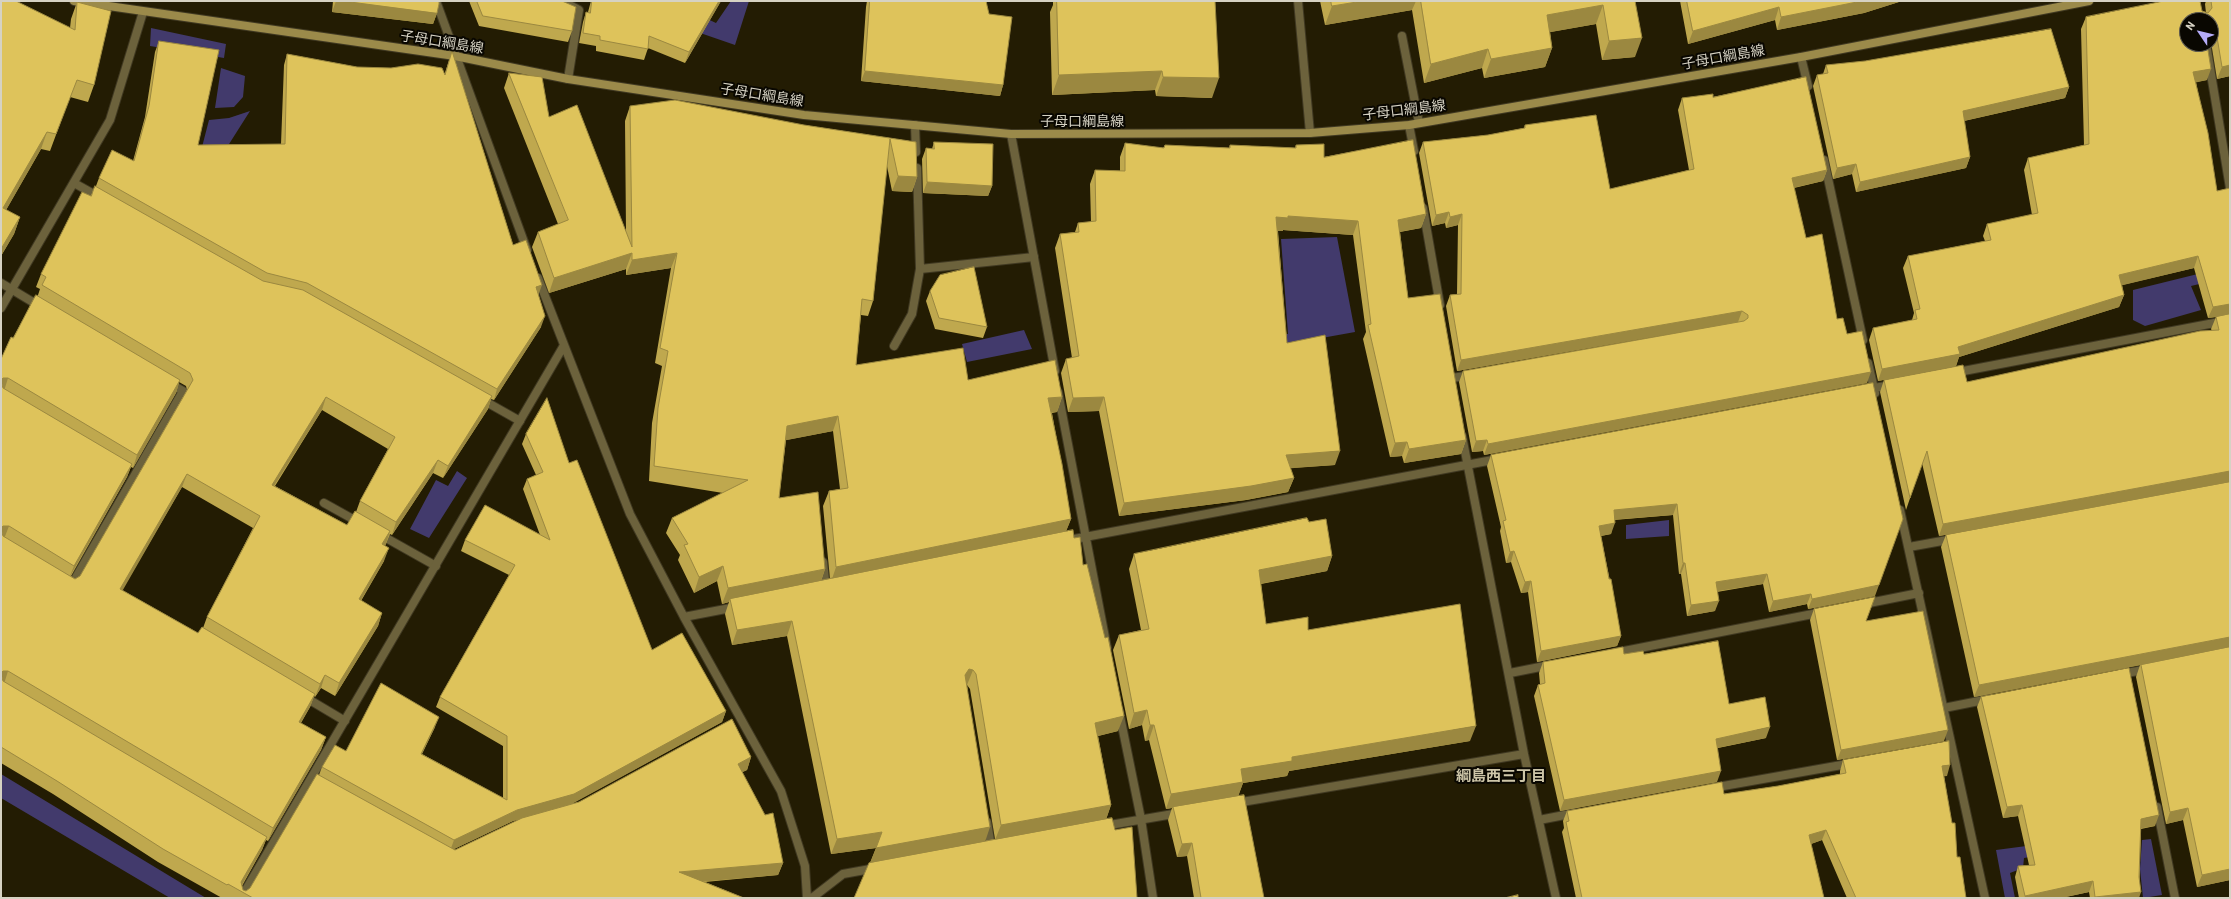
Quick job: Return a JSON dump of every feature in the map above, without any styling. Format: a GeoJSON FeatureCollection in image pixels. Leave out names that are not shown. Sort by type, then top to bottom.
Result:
{"type":"FeatureCollection","features":[{"type":"Feature","properties":{"kind":"main road","name":"子母口綱島線"},"geometry":{"type":"LineString","coordinates":[[74,1],[455,56],[568,79],[804,114],[1011,134],[1310,133],[1409,125],[1801,57],[2089,1]]}},
{"type":"Feature","properties":{"kind":"street"},"geometry":{"type":"LineString","coordinates":[[436,1],[530,258]]}},
{"type":"Feature","properties":{"kind":"street"},"geometry":{"type":"LineString","coordinates":[[562,1],[579,10],[568,79]]}},
{"type":"Feature","properties":{"kind":"street"},"geometry":{"type":"LineString","coordinates":[[1298,1],[1310,133]]}},
{"type":"Feature","properties":{"kind":"street"},"geometry":{"type":"LineString","coordinates":[[1,308],[110,120],[143,12]]}},
{"type":"Feature","properties":{"kind":"street"},"geometry":{"type":"LineString","coordinates":[[1402,36],[1420,123]]}},
{"type":"Feature","properties":{"kind":"street"},"geometry":{"type":"LineString","coordinates":[[2207,52],[2230,188]]}},
{"type":"Feature","properties":{"kind":"street"},"geometry":{"type":"LineString","coordinates":[[1801,57],[1809,94]]}},
{"type":"Feature","properties":{"kind":"street"},"geometry":{"type":"LineString","coordinates":[[894,346],[912,314],[920,269],[915,125]]}},
{"type":"Feature","properties":{"kind":"street"},"geometry":{"type":"LineString","coordinates":[[1409,125],[1416,163]]}},
{"type":"Feature","properties":{"kind":"street"},"geometry":{"type":"LineString","coordinates":[[1011,134],[1109,659]]}},
{"type":"Feature","properties":{"kind":"street"},"geometry":{"type":"LineString","coordinates":[[1823,154],[1877,403]]}},
{"type":"Feature","properties":{"kind":"street"},"geometry":{"type":"LineString","coordinates":[[74,183],[108,202]]}},
{"type":"Feature","properties":{"kind":"street"},"geometry":{"type":"LineString","coordinates":[[1422,202],[1442,317]]}},
{"type":"Feature","properties":{"kind":"street"},"geometry":{"type":"LineString","coordinates":[[920,269],[1034,257]]}},
{"type":"Feature","properties":{"kind":"street"},"geometry":{"type":"LineString","coordinates":[[536,273],[563,347],[630,514],[737,719],[782,791],[805,866],[807,898]]}},
{"type":"Feature","properties":{"kind":"street"},"geometry":{"type":"LineString","coordinates":[[1,283],[46,310]]}},
{"type":"Feature","properties":{"kind":"street"},"geometry":{"type":"LineString","coordinates":[[1943,375],[2230,320]]}},
{"type":"Feature","properties":{"kind":"street"},"geometry":{"type":"LineString","coordinates":[[241,898],[267,847],[315,782],[345,721],[563,347]]}},
{"type":"Feature","properties":{"kind":"street"},"geometry":{"type":"LineString","coordinates":[[1452,378],[1483,372]]}},
{"type":"Feature","properties":{"kind":"street"},"geometry":{"type":"LineString","coordinates":[[58,578],[71,586],[131,473],[183,391],[162,379]]}},
{"type":"Feature","properties":{"kind":"street"},"geometry":{"type":"LineString","coordinates":[[1850,392],[1897,383]]}},
{"type":"Feature","properties":{"kind":"street"},"geometry":{"type":"LineString","coordinates":[[472,394],[520,421]]}},
{"type":"Feature","properties":{"kind":"street"},"geometry":{"type":"LineString","coordinates":[[1461,429],[1510,673],[1524,754],[1556,898]]}},
{"type":"Feature","properties":{"kind":"street"},"geometry":{"type":"LineString","coordinates":[[1062,541],[1507,458]]}},
{"type":"Feature","properties":{"kind":"street"},"geometry":{"type":"LineString","coordinates":[[324,502],[436,566]]}},
{"type":"Feature","properties":{"kind":"street"},"geometry":{"type":"LineString","coordinates":[[1899,502],[1944,708],[1948,746],[1985,898]]}},
{"type":"Feature","properties":{"kind":"street"},"geometry":{"type":"LineString","coordinates":[[1909,547],[1963,537]]}},
{"type":"Feature","properties":{"kind":"street"},"geometry":{"type":"LineString","coordinates":[[822,551],[826,589]]}},
{"type":"Feature","properties":{"kind":"street"},"geometry":{"type":"LineString","coordinates":[[1857,605],[1919,593]]}},
{"type":"Feature","properties":{"kind":"street"},"geometry":{"type":"LineString","coordinates":[[684,618],[744,606]]}},
{"type":"Feature","properties":{"kind":"street"},"geometry":{"type":"LineString","coordinates":[[1602,655],[1834,609]]}},
{"type":"Feature","properties":{"kind":"street"},"geometry":{"type":"LineString","coordinates":[[1510,673],[1556,664]]}},
{"type":"Feature","properties":{"kind":"street"},"geometry":{"type":"LineString","coordinates":[[2114,676],[2130,677],[2161,667]]}},
{"type":"Feature","properties":{"kind":"street"},"geometry":{"type":"LineString","coordinates":[[298,694],[345,721]]}},
{"type":"Feature","properties":{"kind":"street"},"geometry":{"type":"LineString","coordinates":[[1944,708],[1998,698]]}},
{"type":"Feature","properties":{"kind":"street"},"geometry":{"type":"LineString","coordinates":[[1118,705],[1141,820],[1153,898]]}},
{"type":"Feature","properties":{"kind":"street"},"geometry":{"type":"LineString","coordinates":[[1227,805],[1524,754]]}},
{"type":"Feature","properties":{"kind":"street"},"geometry":{"type":"LineString","coordinates":[[1702,790],[1858,762]]}},
{"type":"Feature","properties":{"kind":"street"},"geometry":{"type":"LineString","coordinates":[[2155,797],[2175,898]]}},
{"type":"Feature","properties":{"kind":"street"},"geometry":{"type":"LineString","coordinates":[[1538,820],[1585,811]]}},
{"type":"Feature","properties":{"kind":"street"},"geometry":{"type":"LineString","coordinates":[[1096,828],[1188,812]]}},
{"type":"Feature","properties":{"kind":"street"},"geometry":{"type":"LineString","coordinates":[[986,816],[991,847]]}},
{"type":"Feature","properties":{"kind":"street"},"geometry":{"type":"LineString","coordinates":[[812,898],[843,874],[882,867]]}},
{"type":"Feature","properties":{"kind":"shaded area"},"geometry":{"type":"Polygon","coordinates":[[[669,1],[716,23],[731,1],[749,1],[735,45],[651,16],[669,1]]]}},
{"type":"Feature","properties":{"kind":"shaded area"},"geometry":{"type":"Polygon","coordinates":[[[151,28],[226,44],[224,58],[150,46],[151,28]]]}},
{"type":"Feature","properties":{"kind":"shaded area"},"geometry":{"type":"Polygon","coordinates":[[[221,68],[245,76],[243,97],[234,107],[215,108],[221,68]]]}},
{"type":"Feature","properties":{"kind":"shaded area"},"geometry":{"type":"Polygon","coordinates":[[[250,111],[224,152],[202,147],[209,120],[229,118],[250,111]]]}},
{"type":"Feature","properties":{"kind":"shaded area"},"geometry":{"type":"Polygon","coordinates":[[[1337,237],[1355,332],[1205,359],[1207,335],[1288,334],[1281,239],[1337,237]]]}},
{"type":"Feature","properties":{"kind":"shaded area"},"geometry":{"type":"Polygon","coordinates":[[[2214,270],[2216,280],[2191,286],[2201,310],[2145,326],[2133,320],[2133,290],[2214,270]]]}},
{"type":"Feature","properties":{"kind":"shaded area"},"geometry":{"type":"Polygon","coordinates":[[[1024,330],[1032,349],[967,362],[962,344],[1024,330]]]}},
{"type":"Feature","properties":{"kind":"shaded area"},"geometry":{"type":"Polygon","coordinates":[[[457,471],[467,478],[429,538],[410,529],[436,480],[448,486],[457,471]]]}},
{"type":"Feature","properties":{"kind":"shaded area"},"geometry":{"type":"Polygon","coordinates":[[[1669,520],[1669,536],[1626,539],[1626,525],[1669,520]]]}},
{"type":"Feature","properties":{"kind":"shaded area"},"geometry":{"type":"Polygon","coordinates":[[[1,774],[206,898],[170,898],[1,798],[1,774]]]}},
{"type":"Feature","properties":{"kind":"shaded area"},"geometry":{"type":"Polygon","coordinates":[[[2151,839],[2162,895],[2143,898],[2140,869],[2142,840],[2151,839]]]}},
{"type":"Feature","properties":{"kind":"shaded area"},"geometry":{"type":"Polygon","coordinates":[[[2034,845],[2035,856],[2024,858],[2023,868],[2010,873],[2015,898],[2005,898],[1996,850],[2034,845]]]}},
{"type":"Feature","properties":{"kind":"building"},"geometry":{"type":"Polygon","coordinates":[[[1,1],[16,1],[75,30],[77,2],[111,11],[94,85],[77,80],[56,134],[47,132],[3,208],[20,217],[1,249],[1,1]]]}},
{"type":"Feature","properties":{"kind":"building"},"geometry":{"type":"Polygon","coordinates":[[[343,1],[439,1],[439,4],[437,13],[343,1]]]}},
{"type":"Feature","properties":{"kind":"building"},"geometry":{"type":"Polygon","coordinates":[[[477,1],[562,1],[576,7],[572,31],[483,16],[477,1]]]}},
{"type":"Feature","properties":{"kind":"building"},"geometry":{"type":"Polygon","coordinates":[[[592,1],[719,1],[689,52],[649,36],[648,49],[600,40],[600,36],[583,33],[586,12],[590,13],[592,1]]]}},
{"type":"Feature","properties":{"kind":"building"},"geometry":{"type":"Polygon","coordinates":[[[870,1],[986,1],[989,14],[1012,17],[1003,85],[865,71],[870,1]]]}},
{"type":"Feature","properties":{"kind":"building"},"geometry":{"type":"Polygon","coordinates":[[[1057,1],[1215,1],[1219,78],[1163,77],[1162,71],[1059,75],[1057,1]]]}},
{"type":"Feature","properties":{"kind":"building"},"geometry":{"type":"Polygon","coordinates":[[[1331,1],[1363,1],[1332,6],[1331,1]]]}},
{"type":"Feature","properties":{"kind":"building"},"geometry":{"type":"Polygon","coordinates":[[[1421,1],[1635,1],[1642,38],[1609,41],[1603,5],[1547,15],[1552,48],[1491,59],[1488,49],[1431,64],[1421,1]]]}},
{"type":"Feature","properties":{"kind":"building"},"geometry":{"type":"Polygon","coordinates":[[[1687,1],[1862,1],[1781,17],[1779,7],[1693,31],[1687,1]]]}},
{"type":"Feature","properties":{"kind":"building"},"geometry":{"type":"Polygon","coordinates":[[[2164,1],[2200,1],[2202,11],[2205,12],[2179,12],[2179,52],[2208,52],[2211,69],[2193,72],[2208,133],[2217,191],[2230,188],[2230,304],[2213,307],[2198,256],[2119,275],[2124,295],[1958,347],[1960,354],[1882,369],[1873,328],[1917,319],[1915,310],[1920,309],[1908,256],[1991,240],[1987,224],[2038,213],[2028,158],[2089,144],[2086,17],[2164,1]]]}},
{"type":"Feature","properties":{"kind":"building"},"geometry":{"type":"Polygon","coordinates":[[[2211,1],[2230,1],[2230,65],[2222,67],[2219,49],[2219,12],[2209,12],[2212,8],[2211,1]]]}},
{"type":"Feature","properties":{"kind":"building"},"geometry":{"type":"Polygon","coordinates":[[[2051,29],[2069,87],[1963,111],[1970,157],[1860,182],[1856,164],[1837,168],[1817,75],[1828,73],[1826,65],[1865,61],[2051,29]]]}},
{"type":"Feature","properties":{"kind":"building"},"geometry":{"type":"Polygon","coordinates":[[[159,41],[219,50],[198,145],[285,144],[287,54],[357,67],[391,68],[418,64],[442,68],[445,75],[452,51],[513,245],[526,240],[542,285],[536,287],[545,316],[497,389],[307,283],[267,273],[99,178],[112,150],[134,161],[149,106],[159,41]]]}},
{"type":"Feature","properties":{"kind":"building"},"geometry":{"type":"Polygon","coordinates":[[[509,73],[542,77],[549,117],[577,105],[632,247],[630,106],[675,100],[804,125],[916,142],[917,177],[898,176],[890,139],[873,301],[862,299],[856,365],[963,348],[968,380],[1055,360],[1062,397],[1048,398],[1062,464],[1071,519],[836,567],[829,491],[848,488],[838,416],[787,426],[779,498],[818,492],[825,569],[728,588],[723,566],[699,577],[684,545],[688,544],[672,518],[748,480],[654,466],[658,408],[668,351],[660,348],[677,253],[632,260],[632,253],[554,278],[538,232],[568,220],[509,73]]]}},
{"type":"Feature","properties":{"kind":"building"},"geometry":{"type":"Polygon","coordinates":[[[1806,77],[1827,170],[1792,178],[1806,238],[1822,234],[1837,319],[1843,318],[1847,334],[1862,331],[1871,372],[1488,444],[1487,440],[1476,441],[1463,371],[1744,321],[1748,318],[1748,315],[1742,311],[1461,360],[1450,295],[1461,294],[1462,214],[1450,217],[1449,212],[1436,215],[1423,142],[1488,135],[1525,128],[1525,125],[1596,115],[1610,189],[1694,169],[1682,98],[1713,94],[1713,97],[1806,77]]]}},
{"type":"Feature","properties":{"kind":"building"},"geometry":{"type":"Polygon","coordinates":[[[1413,140],[1426,214],[1398,220],[1408,298],[1440,294],[1466,440],[1409,449],[1407,442],[1395,443],[1368,325],[1371,324],[1358,221],[1288,216],[1288,218],[1276,217],[1287,343],[1325,335],[1340,451],[1286,455],[1294,478],[1251,486],[1124,503],[1104,397],[1073,398],[1066,359],[1079,356],[1060,234],[1079,232],[1078,223],[1096,221],[1095,170],[1125,171],[1125,143],[1164,148],[1165,145],[1230,148],[1230,145],[1296,148],[1296,145],[1324,144],[1324,157],[1413,140]]]}},
{"type":"Feature","properties":{"kind":"building"},"geometry":{"type":"Polygon","coordinates":[[[934,142],[993,144],[992,186],[927,182],[926,148],[934,149],[934,142]]]}},
{"type":"Feature","properties":{"kind":"building"},"geometry":{"type":"Polygon","coordinates":[[[95,186],[263,281],[303,290],[492,396],[448,466],[438,460],[396,522],[360,501],[395,437],[326,397],[272,485],[347,525],[355,511],[390,531],[382,544],[389,548],[359,599],[382,613],[339,683],[325,675],[320,684],[207,617],[260,516],[187,474],[120,589],[198,633],[202,627],[315,694],[299,722],[326,737],[273,828],[8,671],[3,671],[1,673],[1,529],[3,536],[75,579],[80,576],[193,380],[190,373],[42,285],[46,277],[41,274],[82,192],[91,196],[95,186]]]}},
{"type":"Feature","properties":{"kind":"building"},"geometry":{"type":"Polygon","coordinates":[[[974,267],[987,327],[939,318],[930,291],[940,275],[974,267]]]}},
{"type":"Feature","properties":{"kind":"building"},"geometry":{"type":"Polygon","coordinates":[[[36,295],[180,380],[137,455],[8,378],[3,378],[1,380],[1,359],[11,337],[13,338],[36,295]]]}},
{"type":"Feature","properties":{"kind":"building"},"geometry":{"type":"Polygon","coordinates":[[[2230,314],[2230,471],[1943,524],[1927,451],[1910,498],[1884,380],[1963,365],[1967,382],[2200,331],[2219,330],[2216,317],[2230,314]]]}},
{"type":"Feature","properties":{"kind":"building"},"geometry":{"type":"Polygon","coordinates":[[[1,381],[3,388],[132,464],[74,566],[9,526],[3,526],[1,528],[1,381]]]}},
{"type":"Feature","properties":{"kind":"building"},"geometry":{"type":"Polygon","coordinates":[[[1873,383],[1903,519],[1879,585],[1812,599],[1811,594],[1773,601],[1767,574],[1716,582],[1719,601],[1691,605],[1685,563],[1683,563],[1677,504],[1614,510],[1615,523],[1599,526],[1609,579],[1611,579],[1621,636],[1541,651],[1531,581],[1525,582],[1514,551],[1510,552],[1503,521],[1506,520],[1491,455],[1873,383]]]}},
{"type":"Feature","properties":{"kind":"building"},"geometry":{"type":"Polygon","coordinates":[[[547,398],[569,463],[577,460],[652,650],[682,633],[726,711],[574,794],[517,810],[454,840],[322,767],[335,745],[346,751],[381,683],[439,717],[421,754],[507,800],[507,736],[440,697],[515,565],[465,540],[485,505],[550,540],[527,479],[543,472],[526,434],[547,398]]]}},
{"type":"Feature","properties":{"kind":"building"},"geometry":{"type":"Polygon","coordinates":[[[2230,482],[2230,637],[1979,685],[1946,535],[2230,482]]]}},
{"type":"Feature","properties":{"kind":"building"},"geometry":{"type":"Polygon","coordinates":[[[1307,518],[1309,522],[1326,519],[1332,556],[1259,570],[1266,624],[1308,617],[1308,630],[1460,604],[1476,726],[1292,757],[1292,761],[1241,769],[1243,782],[1171,794],[1154,725],[1150,725],[1147,710],[1134,713],[1119,635],[1149,629],[1134,554],[1307,518]]]}},
{"type":"Feature","properties":{"kind":"building"},"geometry":{"type":"Polygon","coordinates":[[[1073,530],[1074,538],[1080,537],[1083,565],[1087,564],[1105,638],[1108,637],[1124,716],[1095,723],[1111,805],[1001,825],[976,674],[973,670],[969,669],[965,675],[990,827],[876,848],[882,832],[837,839],[792,621],[737,630],[730,599],[1073,530]]]}},
{"type":"Feature","properties":{"kind":"building"},"geometry":{"type":"Polygon","coordinates":[[[1875,597],[1866,621],[1923,611],[1948,730],[1841,750],[1814,609],[1875,597]]]}},
{"type":"Feature","properties":{"kind":"building"},"geometry":{"type":"Polygon","coordinates":[[[1718,641],[1729,704],[1765,697],[1770,727],[1716,739],[1721,771],[1564,800],[1538,685],[1545,683],[1543,662],[1623,647],[1624,654],[1643,651],[1644,654],[1718,641]]]}},
{"type":"Feature","properties":{"kind":"building"},"geometry":{"type":"Polygon","coordinates":[[[2230,647],[2230,869],[2202,875],[2188,808],[2170,812],[2141,665],[2230,647]]]}},
{"type":"Feature","properties":{"kind":"building"},"geometry":{"type":"Polygon","coordinates":[[[2129,668],[2159,815],[2141,819],[2139,877],[2141,892],[2095,897],[2093,881],[2025,896],[2018,866],[2035,865],[2022,805],[2007,807],[1981,697],[2129,668]]]}},
{"type":"Feature","properties":{"kind":"building"},"geometry":{"type":"Polygon","coordinates":[[[1,674],[3,681],[267,837],[241,882],[243,890],[246,891],[250,888],[317,774],[455,850],[522,818],[579,802],[732,719],[751,757],[738,764],[765,815],[773,813],[783,863],[679,872],[744,898],[253,898],[163,849],[1,747],[1,674]]]}},
{"type":"Feature","properties":{"kind":"building"},"geometry":{"type":"Polygon","coordinates":[[[1949,741],[1950,765],[1942,766],[1952,823],[1955,823],[1957,857],[1960,857],[1966,898],[1856,898],[1826,830],[1809,835],[1824,898],[1582,898],[1566,822],[1569,821],[1567,811],[1722,782],[1724,794],[1778,786],[1846,773],[1843,760],[1949,741]]]}},
{"type":"Feature","properties":{"kind":"building"},"geometry":{"type":"Polygon","coordinates":[[[1244,795],[1264,898],[1201,898],[1192,843],[1182,844],[1173,807],[1244,795]]]}},
{"type":"Feature","properties":{"kind":"building"},"geometry":{"type":"Polygon","coordinates":[[[1112,818],[1115,830],[1132,827],[1137,898],[854,898],[869,863],[1112,818]]]}},
{"type":"Feature","properties":{"kind":"building"},"geometry":{"type":"Polygon","coordinates":[[[1518,895],[1518,898],[1505,898],[1518,895]]]}},
{"type":"Feature","properties":{"kind":"district","name":"綱島西三丁目"},"geometry":{"type":"Point","coordinates":[1501,776]}}]}
